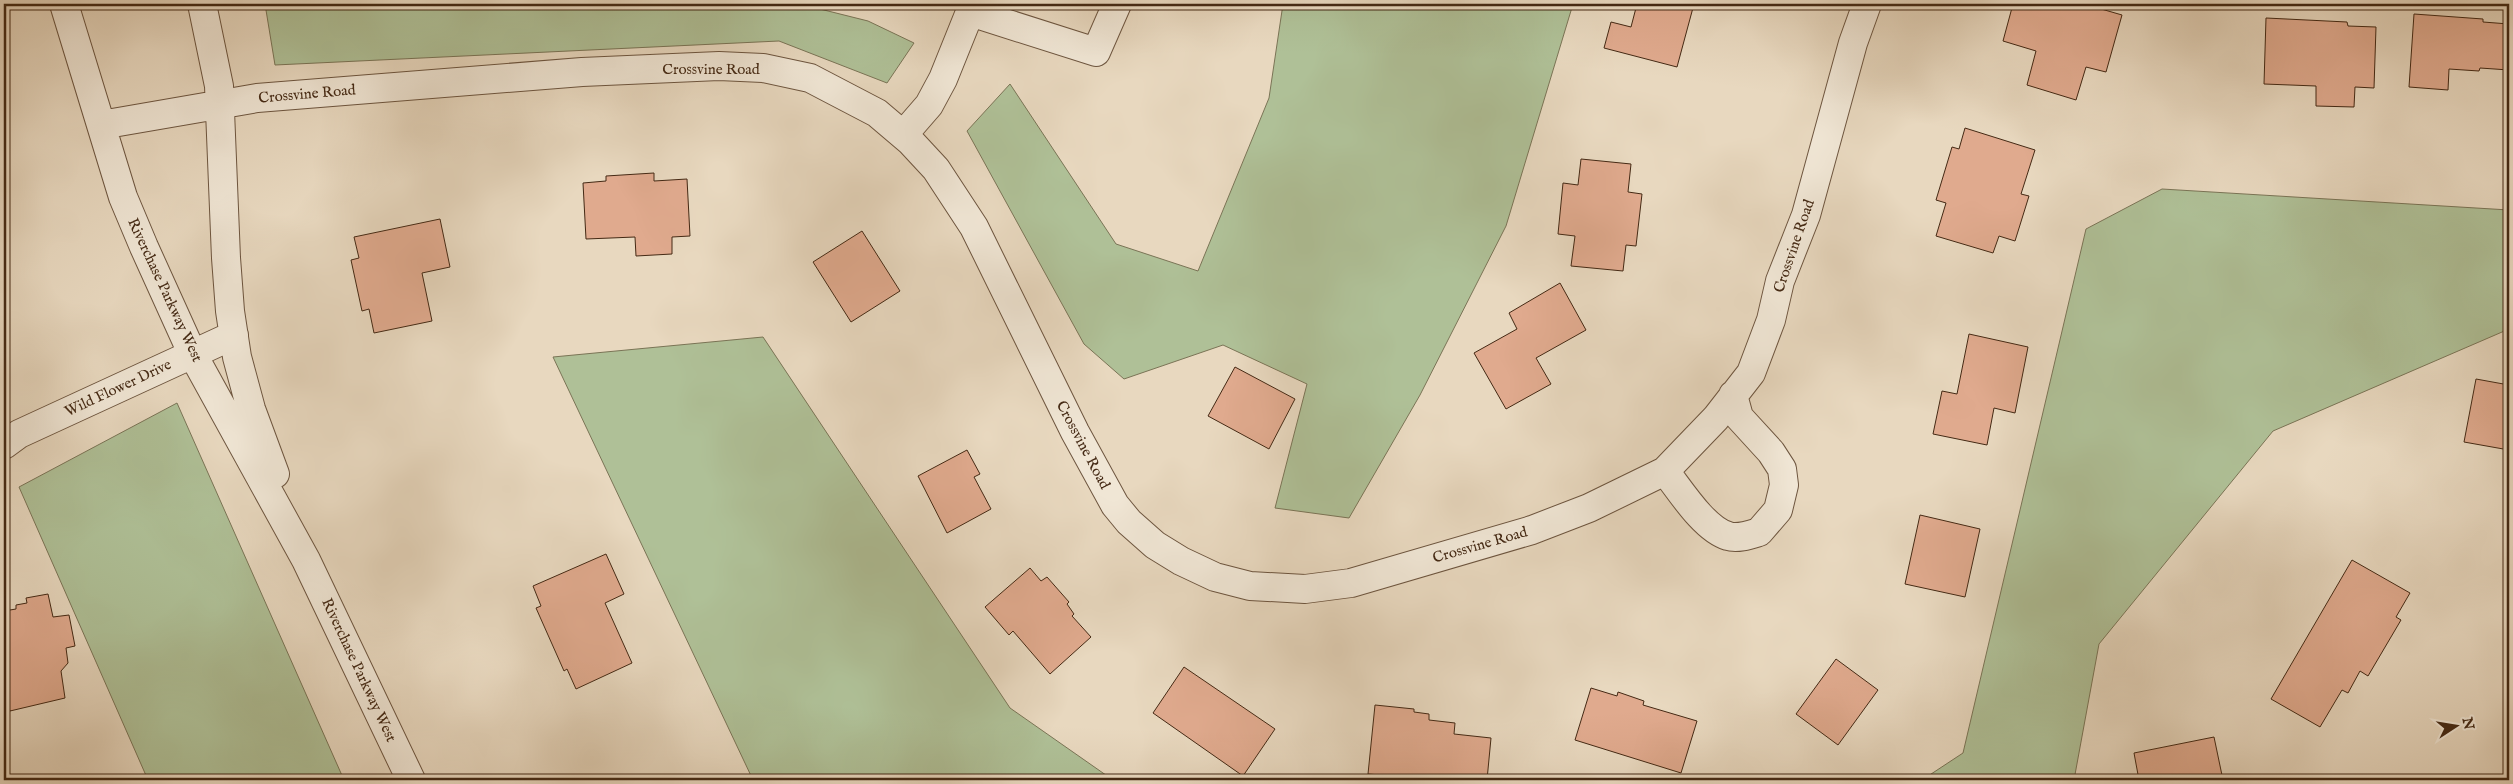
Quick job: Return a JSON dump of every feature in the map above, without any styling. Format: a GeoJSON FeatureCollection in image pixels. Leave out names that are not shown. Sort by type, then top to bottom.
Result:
{"type":"FeatureCollection","features":[{"type":"Feature","properties":{"kind":"street","name":"Riverchase Parkway West"},"geometry":{"type":"LineString","coordinates":[[64,4],[123,197],[192,353],[306,560],[411,780]]}},
{"type":"Feature","properties":{"kind":"street","name":"Riverchase Parkway West"},"geometry":{"type":"LineString","coordinates":[[202,4],[219,86],[226,258],[234,335],[251,409],[306,560]]}},
{"type":"Feature","properties":{"kind":"street"},"geometry":{"type":"LineString","coordinates":[[903,135],[929,105],[943,79],[968,7],[1096,52],[1117,4]]}},
{"type":"Feature","properties":{"kind":"street","name":"Crossvine Road"},"geometry":{"type":"LineString","coordinates":[[101,125],[220,106],[257,98],[562,74],[728,66],[763,68],[810,78],[877,113],[903,135],[936,169],[974,226],[1075,432],[1115,505],[1129,522],[1155,545],[1181,561],[1216,577],[1250,586],[1305,589],[1351,583],[1532,530],[1589,508],[1665,471],[1716,418],[1751,373],[1771,320],[1780,281],[1806,215],[1853,43],[1867,4]]}},
{"type":"Feature","properties":{"kind":"street","name":"Wild Flower Drive"},"geometry":{"type":"LineString","coordinates":[[4,445],[19,434],[234,335]]}},
{"type":"Feature","properties":{"kind":"street"},"geometry":{"type":"LineString","coordinates":[[1665,471],[1705,520],[1719,532],[1730,537],[1759,532],[1778,510],[1784,486],[1782,469],[1771,452],[1739,417],[1733,395]]}},
{"type":"Feature","properties":{"kind":"green space"},"geometry":{"type":"Polygon","coordinates":[[[265,4],[800,4],[868,21],[914,43],[887,83],[779,41],[275,65],[265,4]]]}},
{"type":"Feature","properties":{"kind":"green space"},"geometry":{"type":"Polygon","coordinates":[[[1283,4],[1573,4],[1506,226],[1420,395],[1349,518],[1275,508],[1307,384],[1223,345],[1124,379],[1084,344],[967,131],[1010,84],[1116,244],[1198,271],[1269,98],[1283,4]]]}},
{"type":"Feature","properties":{"kind":"green space"},"geometry":{"type":"Polygon","coordinates":[[[2162,189],[2509,210],[2509,329],[2273,431],[2099,644],[2074,780],[1922,780],[1963,753],[2086,229],[2162,189]]]}},
{"type":"Feature","properties":{"kind":"green space"},"geometry":{"type":"Polygon","coordinates":[[[763,337],[1010,708],[1113,780],[753,780],[553,357],[763,337]]]}},
{"type":"Feature","properties":{"kind":"green space"},"geometry":{"type":"Polygon","coordinates":[[[177,403],[344,780],[148,780],[19,487],[177,403]]]}},
{"type":"Feature","properties":{"kind":"building"},"geometry":{"type":"Polygon","coordinates":[[[1637,4],[1694,4],[1677,67],[1604,48],[1611,22],[1631,27],[1637,4]]]}},
{"type":"Feature","properties":{"kind":"building"},"geometry":{"type":"Polygon","coordinates":[[[2013,4],[2084,4],[2122,15],[2106,72],[2086,67],[2076,100],[2027,85],[2036,51],[2003,41],[2013,4]]]}},
{"type":"Feature","properties":{"kind":"building"},"geometry":{"type":"Polygon","coordinates":[[[2414,14],[2483,19],[2483,22],[2509,24],[2509,70],[2480,68],[2479,71],[2449,69],[2448,90],[2409,87],[2414,14]]]}},
{"type":"Feature","properties":{"kind":"building"},"geometry":{"type":"Polygon","coordinates":[[[2266,18],[2347,22],[2348,26],[2376,27],[2374,88],[2355,87],[2354,107],[2316,106],[2316,86],[2264,84],[2266,18]]]}},
{"type":"Feature","properties":{"kind":"building"},"geometry":{"type":"Polygon","coordinates":[[[1965,128],[2035,150],[2021,194],[2029,196],[2015,241],[1999,236],[1993,253],[1936,236],[1946,203],[1936,200],[1952,147],[1959,149],[1965,128]]]}},
{"type":"Feature","properties":{"kind":"building"},"geometry":{"type":"Polygon","coordinates":[[[1581,159],[1631,164],[1628,192],[1642,194],[1636,246],[1626,245],[1623,271],[1571,266],[1575,236],[1558,234],[1563,183],[1578,185],[1581,159]]]}},
{"type":"Feature","properties":{"kind":"building"},"geometry":{"type":"Polygon","coordinates":[[[654,173],[654,181],[687,179],[690,236],[672,237],[672,254],[636,256],[635,237],[586,239],[583,183],[606,181],[606,176],[654,173]]]}},
{"type":"Feature","properties":{"kind":"building"},"geometry":{"type":"Polygon","coordinates":[[[440,219],[450,267],[422,273],[432,321],[374,333],[369,309],[362,311],[351,260],[359,258],[354,237],[440,219]]]}},
{"type":"Feature","properties":{"kind":"building"},"geometry":{"type":"Polygon","coordinates":[[[862,231],[900,291],[851,322],[813,262],[862,231]]]}},
{"type":"Feature","properties":{"kind":"building"},"geometry":{"type":"Polygon","coordinates":[[[1560,283],[1586,330],[1536,358],[1551,384],[1506,409],[1474,353],[1517,329],[1509,313],[1560,283]]]}},
{"type":"Feature","properties":{"kind":"building"},"geometry":{"type":"Polygon","coordinates":[[[1969,334],[2028,347],[2015,413],[1994,408],[1987,445],[1933,434],[1942,391],[1957,394],[1969,334]]]}},
{"type":"Feature","properties":{"kind":"building"},"geometry":{"type":"Polygon","coordinates":[[[1235,367],[1295,399],[1269,449],[1208,416],[1235,367]]]}},
{"type":"Feature","properties":{"kind":"building"},"geometry":{"type":"Polygon","coordinates":[[[2476,379],[2509,385],[2509,450],[2464,442],[2476,379]]]}},
{"type":"Feature","properties":{"kind":"building"},"geometry":{"type":"Polygon","coordinates":[[[967,450],[980,474],[974,477],[991,509],[947,533],[918,476],[967,450]]]}},
{"type":"Feature","properties":{"kind":"building"},"geometry":{"type":"Polygon","coordinates":[[[1920,515],[1980,529],[1965,597],[1905,584],[1920,515]]]}},
{"type":"Feature","properties":{"kind":"building"},"geometry":{"type":"Polygon","coordinates":[[[606,554],[624,594],[605,603],[632,663],[576,689],[567,669],[564,671],[536,608],[541,606],[533,586],[606,554]]]}},
{"type":"Feature","properties":{"kind":"building"},"geometry":{"type":"Polygon","coordinates":[[[2352,560],[2410,593],[2396,617],[2401,620],[2368,676],[2360,671],[2348,693],[2342,690],[2320,727],[2271,699],[2352,560]]]}},
{"type":"Feature","properties":{"kind":"building"},"geometry":{"type":"Polygon","coordinates":[[[1030,568],[1041,581],[1047,577],[1069,602],[1067,604],[1074,614],[1072,616],[1091,637],[1050,674],[1013,631],[1009,635],[985,607],[1030,568]]]}},
{"type":"Feature","properties":{"kind":"building"},"geometry":{"type":"Polygon","coordinates":[[[48,594],[53,617],[69,615],[75,646],[66,648],[68,663],[61,671],[65,698],[10,711],[9,708],[4,709],[4,611],[16,609],[16,605],[27,603],[26,598],[48,594]]]}},
{"type":"Feature","properties":{"kind":"building"},"geometry":{"type":"Polygon","coordinates":[[[1836,659],[1878,690],[1838,745],[1796,714],[1836,659]]]}},
{"type":"Feature","properties":{"kind":"building"},"geometry":{"type":"Polygon","coordinates":[[[1184,667],[1275,729],[1243,776],[1153,713],[1184,667]]]}},
{"type":"Feature","properties":{"kind":"building"},"geometry":{"type":"Polygon","coordinates":[[[1591,688],[1617,696],[1618,692],[1644,701],[1643,705],[1697,721],[1681,773],[1575,740],[1591,688]]]}},
{"type":"Feature","properties":{"kind":"building"},"geometry":{"type":"Polygon","coordinates":[[[1375,705],[1414,709],[1414,712],[1429,714],[1429,720],[1455,723],[1454,734],[1491,738],[1487,780],[1405,780],[1405,777],[1368,774],[1375,705]]]}},
{"type":"Feature","properties":{"kind":"building"},"geometry":{"type":"Polygon","coordinates":[[[2214,737],[2223,780],[2139,780],[2134,753],[2214,737]]]}}]}
